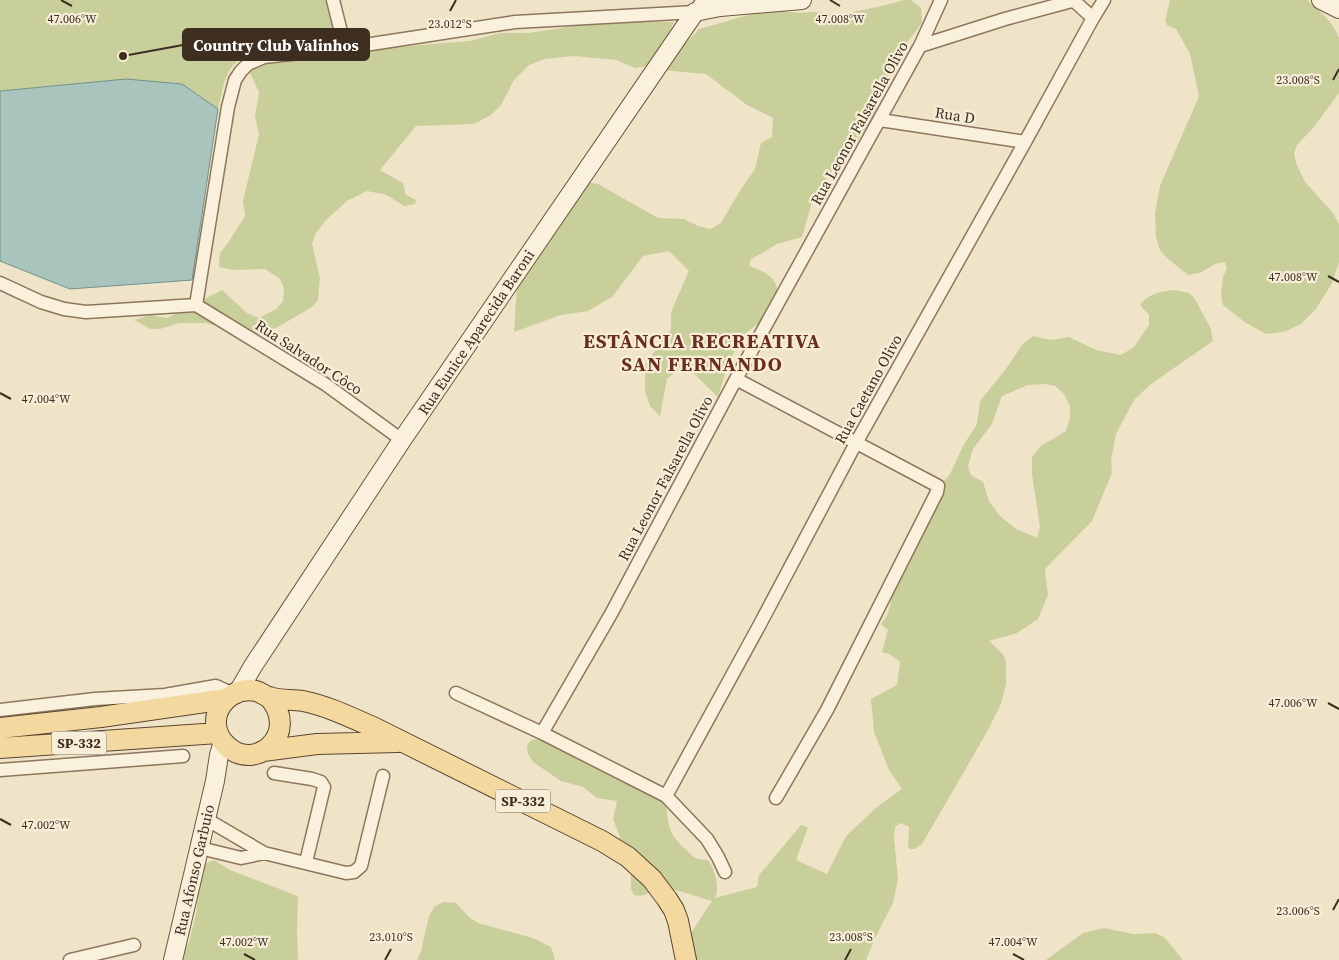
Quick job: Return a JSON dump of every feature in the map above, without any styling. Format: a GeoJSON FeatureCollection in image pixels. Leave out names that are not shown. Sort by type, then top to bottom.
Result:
{"type":"FeatureCollection","features":[{"type":"Feature","properties":{"kind":"main road"},"geometry":{"type":"LineString","coordinates":[[699,6],[802,0]]}},
{"type":"Feature","properties":{"kind":"main road"},"geometry":{"type":"LineString","coordinates":[[1321,0],[1339,9]]}},
{"type":"Feature","properties":{"kind":"main road","name":"Rua Eunice Aparecida Baroni"},"geometry":{"type":"LineString","coordinates":[[244,695],[253,666],[402,440],[699,6]]}},
{"type":"Feature","properties":{"kind":"main road"},"geometry":{"type":"LineString","coordinates":[[244,695],[276,705],[280,715],[278,736],[272,745],[263,751],[247,755],[227,743],[216,724],[220,707],[244,695]]}},
{"type":"Feature","properties":{"kind":"main road","name":"SP-332"},"geometry":{"type":"LineString","coordinates":[[0,728],[101,717],[244,695],[305,702],[326,708],[361,722],[402,742],[602,841],[628,857],[652,879],[674,910],[686,960]]}},
{"type":"Feature","properties":{"kind":"main road","name":"SP-332"},"geometry":{"type":"LineString","coordinates":[[263,751],[317,744],[402,742]]}},
{"type":"Feature","properties":{"kind":"main road","name":"SP-332"},"geometry":{"type":"LineString","coordinates":[[0,748],[227,743]]}},
{"type":"Feature","properties":{"kind":"main road","name":"Rua Afonso Garbuio"},"geometry":{"type":"LineString","coordinates":[[173,960],[200,848],[219,755],[227,743]]}},
{"type":"Feature","properties":{"kind":"street"},"geometry":{"type":"LineString","coordinates":[[333,0],[345,48]]}},
{"type":"Feature","properties":{"kind":"street","name":"Rua Leonor Falsarella Olivo"},"geometry":{"type":"LineString","coordinates":[[542,733],[611,614],[736,379],[880,120],[920,46],[941,0]]}},
{"type":"Feature","properties":{"kind":"street"},"geometry":{"type":"LineString","coordinates":[[920,46],[1072,0],[1093,18]]}},
{"type":"Feature","properties":{"kind":"street","name":"Rua Caetano Olivo"},"geometry":{"type":"LineString","coordinates":[[666,796],[856,443],[1104,0]]}},
{"type":"Feature","properties":{"kind":"street"},"geometry":{"type":"LineString","coordinates":[[0,283],[41,302],[64,309],[86,312],[196,305],[228,107],[235,80],[248,64],[264,57],[345,48],[515,22],[699,6]]}},
{"type":"Feature","properties":{"kind":"street","name":"Rua D"},"geometry":{"type":"LineString","coordinates":[[880,120],[1025,142]]}},
{"type":"Feature","properties":{"kind":"street","name":"Rua Salvador Côco"},"geometry":{"type":"LineString","coordinates":[[196,305],[325,384],[402,440]]}},
{"type":"Feature","properties":{"kind":"street"},"geometry":{"type":"LineString","coordinates":[[736,379],[938,486],[937,492],[827,710],[776,798]]}},
{"type":"Feature","properties":{"kind":"street"},"geometry":{"type":"LineString","coordinates":[[0,710],[95,699],[165,695],[216,686],[244,695]]}},
{"type":"Feature","properties":{"kind":"street"},"geometry":{"type":"LineString","coordinates":[[456,694],[542,733],[666,796],[708,839],[725,872]]}},
{"type":"Feature","properties":{"kind":"street"},"geometry":{"type":"LineString","coordinates":[[0,770],[184,756]]}},
{"type":"Feature","properties":{"kind":"street"},"geometry":{"type":"LineString","coordinates":[[274,773],[312,779],[321,782],[324,787],[306,862]]}},
{"type":"Feature","properties":{"kind":"street"},"geometry":{"type":"LineString","coordinates":[[206,819],[264,853],[346,873],[354,872],[361,866],[383,776]]}},
{"type":"Feature","properties":{"kind":"street"},"geometry":{"type":"LineString","coordinates":[[200,848],[241,858],[264,853]]}},
{"type":"Feature","properties":{"kind":"street"},"geometry":{"type":"LineString","coordinates":[[70,960],[134,945]]}},
{"type":"Feature","properties":{"kind":"green space"},"geometry":{"type":"Polygon","coordinates":[[[0,0],[327,0],[333,24],[355,47],[407,46],[470,41],[500,33],[529,33],[599,22],[674,22],[654,65],[635,68],[616,60],[574,56],[545,59],[529,65],[514,80],[501,105],[491,115],[474,124],[416,126],[380,170],[403,183],[406,195],[416,200],[415,204],[404,206],[387,195],[367,191],[347,201],[325,221],[316,233],[312,244],[320,278],[318,300],[312,307],[278,327],[254,336],[206,323],[179,323],[160,329],[151,329],[134,320],[150,315],[167,318],[222,290],[247,313],[259,318],[276,309],[283,301],[284,288],[280,279],[265,269],[233,270],[219,267],[220,253],[245,216],[243,201],[259,134],[255,116],[259,92],[243,58],[228,73],[218,109],[182,84],[126,79],[0,91],[0,0]]]}},
{"type":"Feature","properties":{"kind":"green space"},"geometry":{"type":"Polygon","coordinates":[[[911,0],[921,8],[922,23],[899,53],[869,126],[814,195],[802,237],[777,244],[750,260],[750,266],[763,272],[773,280],[777,290],[776,297],[764,318],[741,339],[730,360],[718,397],[685,365],[667,379],[660,416],[650,406],[645,391],[645,365],[671,329],[671,312],[689,271],[669,251],[643,256],[612,297],[588,311],[561,315],[514,332],[517,284],[586,182],[598,184],[658,218],[684,219],[698,226],[710,229],[721,223],[755,169],[761,143],[772,137],[773,118],[747,105],[706,74],[661,70],[699,29],[769,9],[798,13],[814,12],[839,15],[911,0]]]}},
{"type":"Feature","properties":{"kind":"green space"},"geometry":{"type":"Polygon","coordinates":[[[1170,0],[1307,0],[1329,21],[1339,38],[1339,93],[1313,128],[1297,145],[1294,153],[1296,163],[1305,182],[1333,213],[1339,224],[1339,262],[1332,283],[1316,309],[1301,324],[1284,332],[1266,334],[1246,323],[1223,305],[1221,295],[1223,277],[1227,268],[1225,262],[1215,264],[1200,273],[1188,275],[1160,250],[1156,237],[1155,213],[1160,186],[1199,96],[1190,54],[1176,29],[1167,25],[1165,21],[1170,0]]]}},
{"type":"Feature","properties":{"kind":"green space"},"geometry":{"type":"Polygon","coordinates":[[[1175,290],[1189,293],[1195,299],[1211,329],[1213,341],[1151,384],[1134,400],[1116,434],[1111,460],[1112,473],[1092,521],[1045,569],[1048,595],[1038,619],[1017,633],[989,641],[1003,654],[1006,662],[1006,684],[1001,704],[987,732],[922,844],[915,849],[910,849],[908,846],[909,827],[901,823],[895,827],[894,839],[898,879],[893,903],[866,960],[697,960],[691,933],[712,901],[667,889],[638,896],[634,895],[631,889],[631,874],[616,861],[620,837],[613,819],[617,801],[597,798],[583,787],[561,781],[533,762],[528,754],[527,746],[531,740],[537,739],[575,748],[666,801],[669,827],[674,837],[692,856],[708,860],[711,864],[717,884],[715,898],[757,887],[759,875],[801,825],[808,827],[796,860],[827,874],[846,836],[877,807],[902,789],[889,770],[874,732],[871,699],[897,685],[900,662],[889,654],[882,652],[888,630],[881,624],[887,616],[890,606],[896,559],[929,500],[950,474],[963,446],[977,424],[980,401],[1022,345],[1033,336],[1051,340],[1069,337],[1096,350],[1121,355],[1134,347],[1149,325],[1149,315],[1140,305],[1143,301],[1160,292],[1175,290]],[[1046,384],[1028,385],[1002,396],[992,424],[973,449],[968,466],[971,475],[983,482],[989,501],[1000,516],[1016,529],[1037,538],[1040,527],[1032,474],[1032,457],[1041,446],[1066,431],[1070,417],[1070,406],[1064,394],[1055,386],[1046,384]]]}},
{"type":"Feature","properties":{"kind":"green space"},"geometry":{"type":"Polygon","coordinates":[[[214,860],[230,870],[298,896],[298,960],[179,960],[189,942],[196,914],[199,882],[204,864],[214,860]]]}},
{"type":"Feature","properties":{"kind":"green space"},"geometry":{"type":"Polygon","coordinates":[[[443,902],[456,903],[469,917],[478,923],[533,938],[551,947],[555,960],[417,960],[429,916],[434,907],[443,902]]]}},
{"type":"Feature","properties":{"kind":"green space"},"geometry":{"type":"Polygon","coordinates":[[[1104,928],[1133,934],[1155,933],[1164,937],[1183,960],[1046,960],[1083,933],[1104,928]]]}},
{"type":"Feature","properties":{"kind":"water"},"geometry":{"type":"Polygon","coordinates":[[[126,79],[182,84],[218,109],[192,280],[70,289],[0,261],[0,91],[126,79]]]}},
{"type":"Feature","properties":{"kind":"place","name":"Country Club Valinhos"},"geometry":{"type":"Point","coordinates":[123,56]}},
{"type":"Feature","properties":{"kind":"district","name":"ESTÂNCIA RECREATIVA SAN FERNANDO"},"geometry":{"type":"Point","coordinates":[702,352]}}]}
